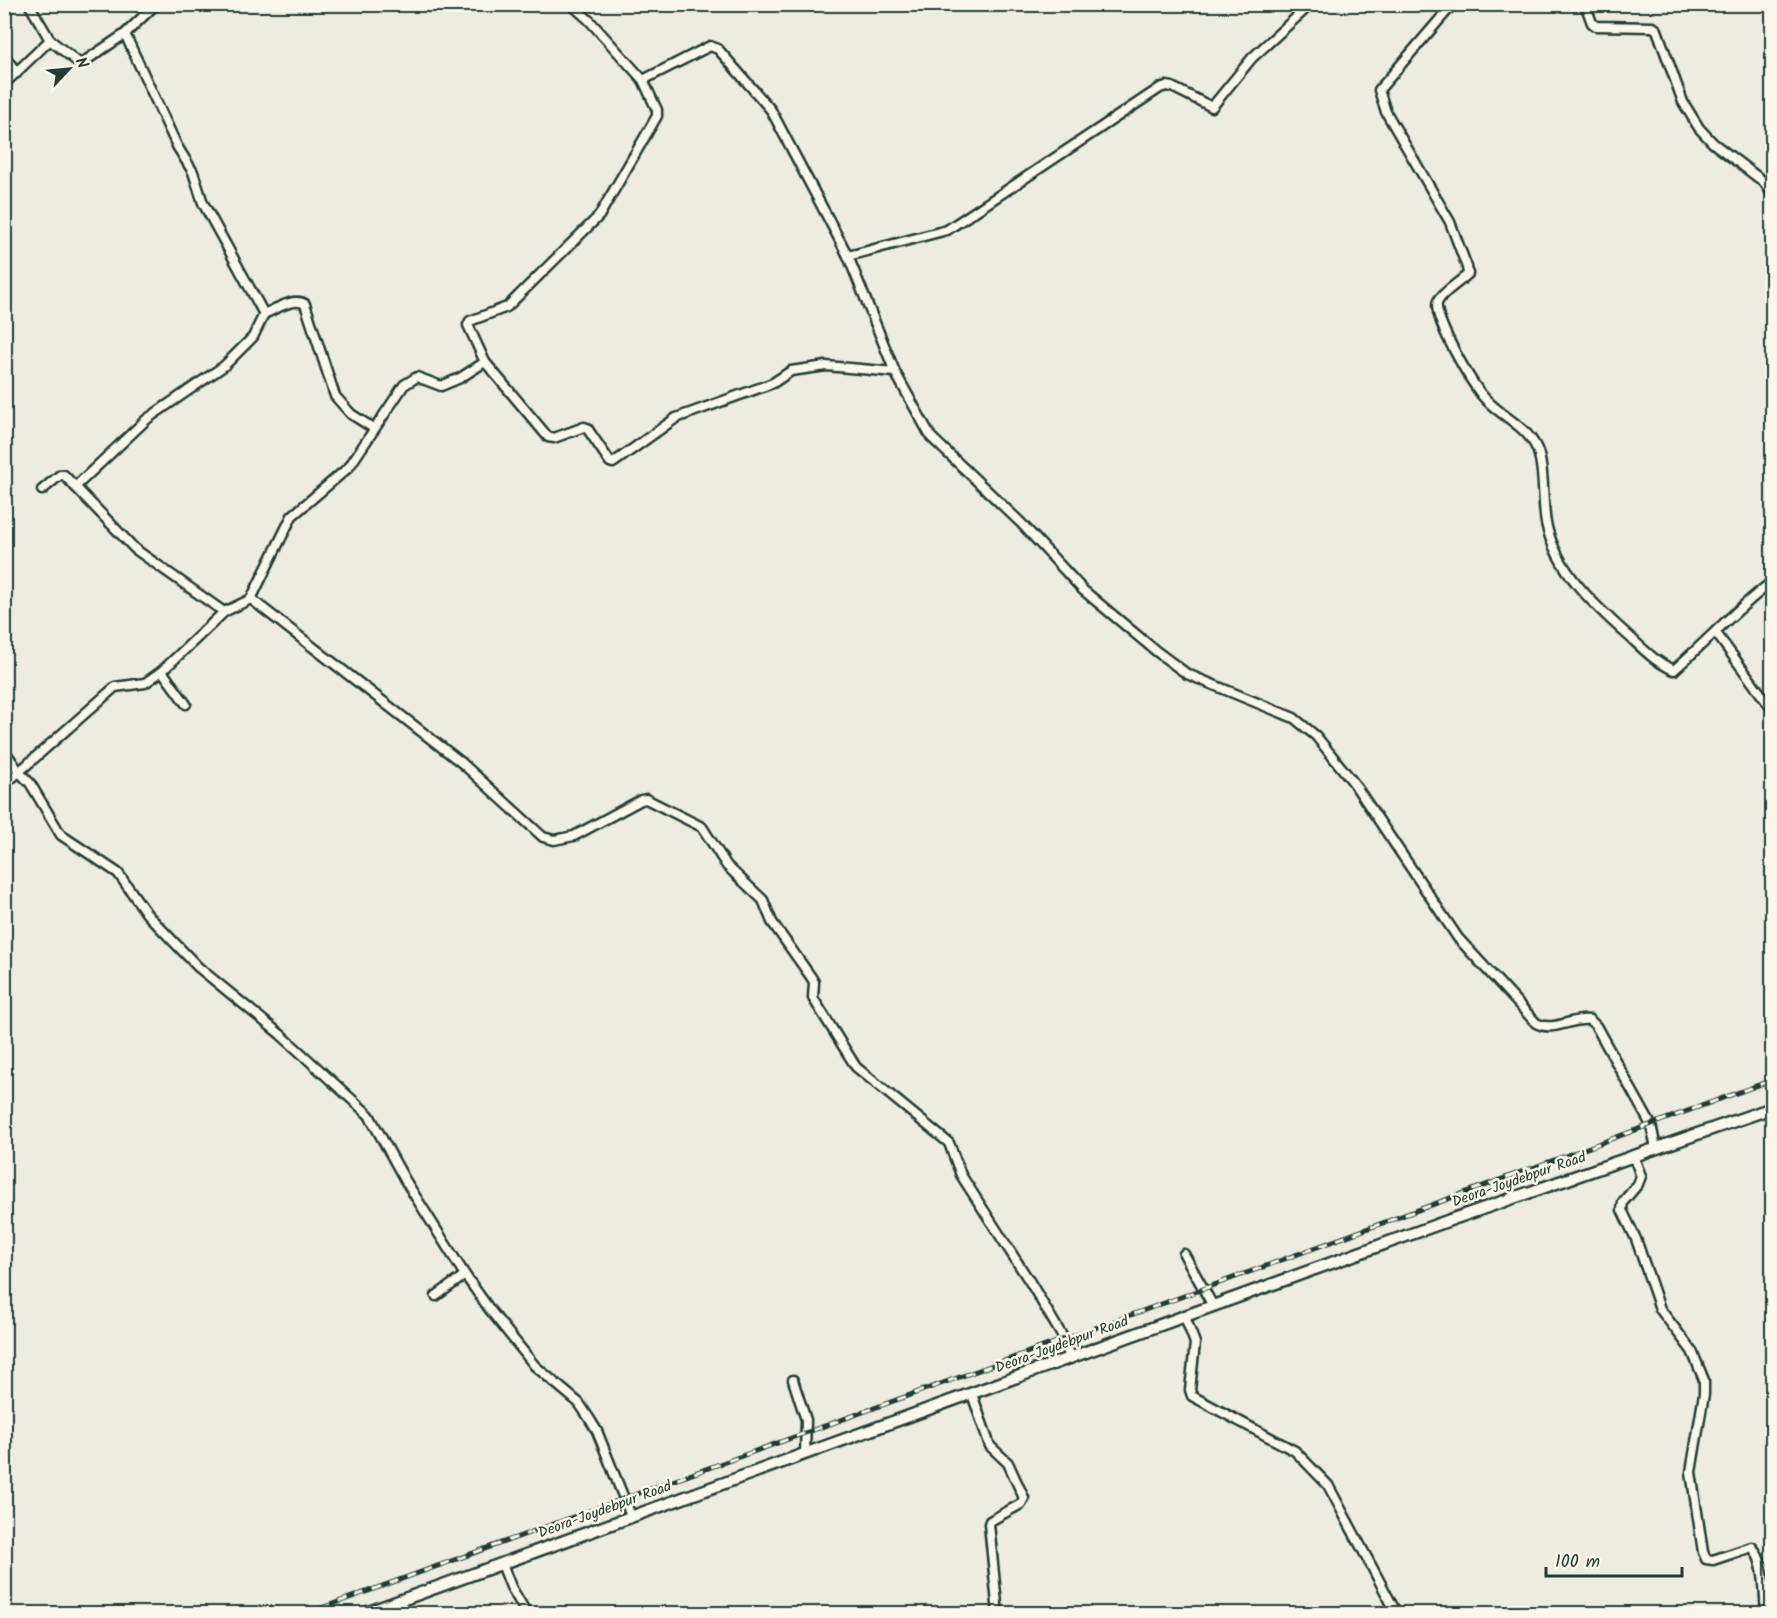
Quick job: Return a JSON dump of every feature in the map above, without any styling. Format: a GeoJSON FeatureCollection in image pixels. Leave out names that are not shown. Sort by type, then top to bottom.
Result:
{"type":"FeatureCollection","features":[{"type":"Feature","properties":{"kind":"street"},"geometry":{"type":"LineString","coordinates":[[28,4],[50,40],[79,63],[125,33],[156,4]]}},
{"type":"Feature","properties":{"kind":"street"},"geometry":{"type":"LineString","coordinates":[[571,4],[589,20],[643,80],[657,110],[657,116],[599,216],[507,307],[470,321],[468,325],[485,362],[548,437],[554,438],[584,427],[587,428],[610,462],[613,463],[676,418],[773,383],[791,371],[826,366],[895,372]]}},
{"type":"Feature","properties":{"kind":"street"},"geometry":{"type":"LineString","coordinates":[[848,256],[947,230],[1160,88],[1172,87],[1212,107],[1252,58],[1311,4]]}},
{"type":"Feature","properties":{"kind":"street"},"geometry":{"type":"LineString","coordinates":[[1453,4],[1379,90],[1386,112],[1450,222],[1467,267],[1468,274],[1437,303],[1436,309],[1447,337],[1481,395],[1529,436],[1535,445],[1541,458],[1545,513],[1552,542],[1569,573],[1598,609],[1661,665],[1674,670],[1716,633],[1724,622],[1773,582]]}},
{"type":"Feature","properties":{"kind":"street"},"geometry":{"type":"LineString","coordinates":[[1586,4],[1592,23],[1596,26],[1653,27],[1657,30],[1683,102],[1699,128],[1713,143],[1764,182],[1773,194]]}},
{"type":"Feature","properties":{"kind":"street"},"geometry":{"type":"LineString","coordinates":[[125,33],[177,146],[194,175],[203,203],[264,314]]}},
{"type":"Feature","properties":{"kind":"street"},"geometry":{"type":"LineString","coordinates":[[4,84],[50,40]]}},
{"type":"Feature","properties":{"kind":"street"},"geometry":{"type":"LineString","coordinates":[[643,80],[710,46],[718,49],[771,110],[848,256],[895,372],[931,437],[1021,523],[1083,590],[1156,651],[1186,674],[1294,718],[1316,736],[1353,782],[1458,938],[1536,1023],[1543,1027],[1551,1027],[1583,1019],[1590,1020],[1596,1026],[1651,1125],[1656,1148]]}},
{"type":"Feature","properties":{"kind":"street"},"geometry":{"type":"LineString","coordinates":[[4,55],[17,73]]}},
{"type":"Feature","properties":{"kind":"street"},"geometry":{"type":"LineString","coordinates":[[76,486],[147,419],[224,366],[253,337],[264,314],[296,301],[305,304],[334,396],[351,414],[373,428]]}},
{"type":"Feature","properties":{"kind":"street"},"geometry":{"type":"LineString","coordinates":[[4,785],[115,687],[142,684],[162,671],[224,612],[251,599],[292,516],[349,467],[373,428],[409,380],[417,377],[441,386],[460,378],[485,362]]}},
{"type":"Feature","properties":{"kind":"street"},"geometry":{"type":"LineString","coordinates":[[42,490],[60,475],[64,475],[135,549],[224,612]]}},
{"type":"Feature","properties":{"kind":"street"},"geometry":{"type":"LineString","coordinates":[[251,599],[462,763],[543,837],[554,840],[574,836],[646,799],[702,827],[727,866],[763,900],[772,922],[814,982],[813,998],[856,1067],[949,1143],[961,1175],[1064,1339],[1070,1359]]}},
{"type":"Feature","properties":{"kind":"street"},"geometry":{"type":"LineString","coordinates":[[1716,633],[1773,708]]}},
{"type":"Feature","properties":{"kind":"street"},"geometry":{"type":"LineString","coordinates":[[162,671],[186,704]]}},
{"type":"Feature","properties":{"kind":"street"},"geometry":{"type":"LineString","coordinates":[[4,750],[30,783],[61,835],[118,873],[147,914],[198,967],[280,1034],[369,1115],[405,1180],[465,1275],[535,1366],[579,1403],[597,1431],[632,1516]]}},
{"type":"Feature","properties":{"kind":"street","name":"Deora-Joydebpur Road"},"geometry":{"type":"LineString","coordinates":[[363,1614],[1633,1155],[1773,1108]]}},
{"type":"Feature","properties":{"kind":"street"},"geometry":{"type":"LineString","coordinates":[[1633,1155],[1641,1176],[1638,1184],[1623,1202],[1622,1210],[1636,1239],[1660,1309],[1692,1351],[1704,1380],[1704,1394],[1692,1472],[1703,1552],[1706,1559],[1713,1560],[1752,1547],[1761,1565],[1767,1614]]}},
{"type":"Feature","properties":{"kind":"street"},"geometry":{"type":"LineString","coordinates":[[1184,1254],[1213,1306]]}},
{"type":"Feature","properties":{"kind":"street"},"geometry":{"type":"LineString","coordinates":[[436,1296],[465,1275]]}},
{"type":"Feature","properties":{"kind":"street"},"geometry":{"type":"LineString","coordinates":[[1185,1317],[1195,1343],[1190,1390],[1192,1396],[1294,1451],[1328,1485],[1397,1614]]}},
{"type":"Feature","properties":{"kind":"street"},"geometry":{"type":"LineString","coordinates":[[793,1380],[806,1420],[805,1454]]}},
{"type":"Feature","properties":{"kind":"street"},"geometry":{"type":"LineString","coordinates":[[972,1394],[990,1446],[1008,1463],[1024,1498],[1024,1501],[990,1521],[989,1524],[998,1614]]}},
{"type":"Feature","properties":{"kind":"street"},"geometry":{"type":"LineString","coordinates":[[502,1564],[511,1587],[527,1614]]}},
{"type":"Feature","properties":{"kind":"railway"},"geometry":{"type":"LineString","coordinates":[[305,1614],[1772,1080]]}}]}
